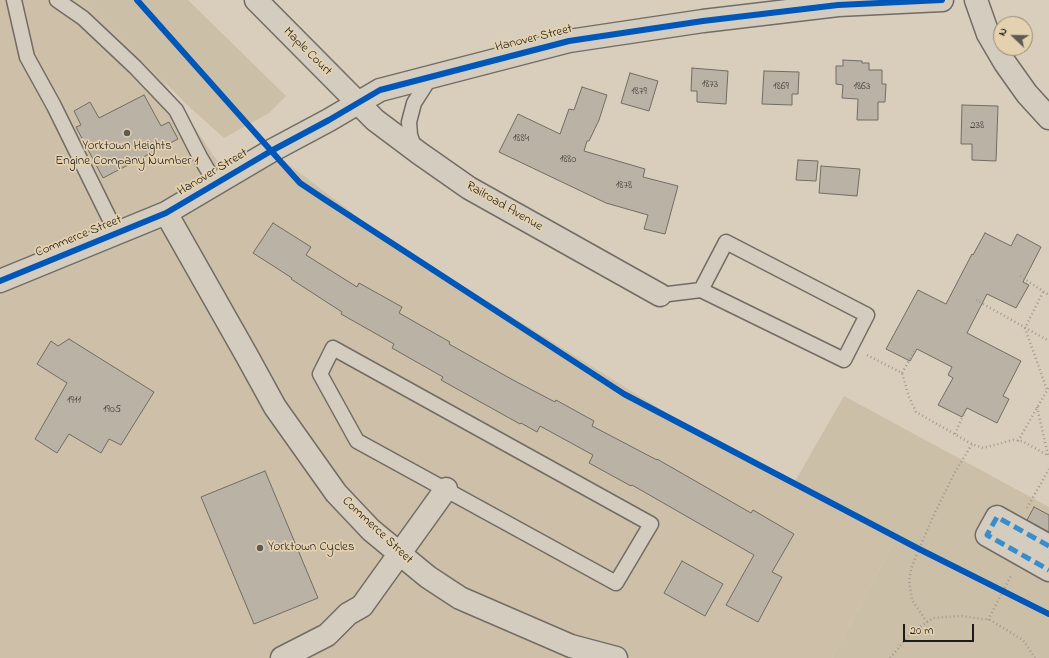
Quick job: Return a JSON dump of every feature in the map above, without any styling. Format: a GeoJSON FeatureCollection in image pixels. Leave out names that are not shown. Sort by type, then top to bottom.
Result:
{"type":"FeatureCollection","features":[{"type":"Feature","properties":{"kind":"street","name":"Maple Court"},"geometry":{"type":"LineString","coordinates":[[256,0],[359,103]]}},
{"type":"Feature","properties":{"kind":"street","name":"Hanover Street"},"geometry":{"type":"LineString","coordinates":[[166,213],[271,151],[380,90],[577,40],[702,21],[838,5],[942,0]]}},
{"type":"Feature","properties":{"kind":"street"},"geometry":{"type":"LineString","coordinates":[[976,0],[988,34],[1005,63],[1027,94],[1049,118]]}},
{"type":"Feature","properties":{"kind":"street","name":"Railroad Avenue"},"geometry":{"type":"LineString","coordinates":[[359,103],[375,120],[469,188],[660,295]]}},
{"type":"Feature","properties":{"kind":"street","name":"Commerce Street"},"geometry":{"type":"LineString","coordinates":[[0,281],[166,213],[275,407],[336,493],[372,530],[428,577],[460,598],[571,646],[616,658]]}},
{"type":"Feature","properties":{"kind":"street"},"geometry":{"type":"LineString","coordinates":[[282,658],[327,635],[348,614],[362,606],[446,489]]}},
{"type":"Feature","properties":{"kind":"street"},"geometry":{"type":"LineString","coordinates":[[1049,546],[997,517],[987,535],[1049,570]]}},
{"type":"Feature","properties":{"kind":"lane"},"geometry":{"type":"LineString","coordinates":[[14,0],[27,56],[54,106],[116,234]]}},
{"type":"Feature","properties":{"kind":"lane"},"geometry":{"type":"LineString","coordinates":[[57,0],[83,18],[136,67],[176,110],[200,157],[216,184]]}},
{"type":"Feature","properties":{"kind":"lane"},"geometry":{"type":"LineString","coordinates":[[415,150],[410,135],[409,122],[414,104],[430,78]]}},
{"type":"Feature","properties":{"kind":"lane"},"geometry":{"type":"LineString","coordinates":[[660,295],[701,290],[844,360],[867,315],[726,242],[701,290]]}},
{"type":"Feature","properties":{"kind":"lane"},"geometry":{"type":"LineString","coordinates":[[333,348],[651,524],[616,583],[446,489],[357,441],[320,374],[333,348]]}},
{"type":"Feature","properties":{"kind":"path"},"geometry":{"type":"LineString","coordinates":[[1020,276],[1049,295]]}},
{"type":"Feature","properties":{"kind":"path"},"geometry":{"type":"LineString","coordinates":[[1043,292],[1025,328],[1047,390]]}},
{"type":"Feature","properties":{"kind":"path"},"geometry":{"type":"LineString","coordinates":[[976,300],[1049,341]]}},
{"type":"Feature","properties":{"kind":"path"},"geometry":{"type":"LineString","coordinates":[[915,350],[902,373],[909,397],[916,412],[972,444],[983,448],[1013,440],[1022,441],[1049,456]]}},
{"type":"Feature","properties":{"kind":"path"},"geometry":{"type":"LineString","coordinates":[[861,352],[902,373]]}},
{"type":"Feature","properties":{"kind":"path"},"geometry":{"type":"LineString","coordinates":[[1018,441],[1049,387]]}},
{"type":"Feature","properties":{"kind":"path"},"geometry":{"type":"LineString","coordinates":[[1037,407],[1049,456]]}},
{"type":"Feature","properties":{"kind":"path"},"geometry":{"type":"LineString","coordinates":[[955,434],[966,409]]}},
{"type":"Feature","properties":{"kind":"path"},"geometry":{"type":"LineString","coordinates":[[927,622],[912,600],[909,580],[912,566],[917,547],[954,474],[972,444]]}},
{"type":"Feature","properties":{"kind":"path"},"geometry":{"type":"LineString","coordinates":[[1036,491],[1049,469]]}},
{"type":"Feature","properties":{"kind":"path"},"geometry":{"type":"LineString","coordinates":[[917,547],[926,552]]}},
{"type":"Feature","properties":{"kind":"path"},"geometry":{"type":"LineString","coordinates":[[998,588],[1007,593]]}},
{"type":"Feature","properties":{"kind":"path"},"geometry":{"type":"LineString","coordinates":[[890,658],[910,634],[933,618],[961,616],[990,620],[1023,640],[1035,658]]}},
{"type":"Feature","properties":{"kind":"shaded area"},"geometry":{"type":"Polygon","coordinates":[[[0,0],[109,0],[228,177],[271,151],[383,236],[692,429],[897,537],[832,658],[0,658],[0,0]]]}},
{"type":"Feature","properties":{"kind":"shaded area"},"geometry":{"type":"Polygon","coordinates":[[[86,0],[188,0],[286,96],[269,113],[224,138],[185,103],[86,0]]]}},
{"type":"Feature","properties":{"kind":"shaded area"},"geometry":{"type":"Polygon","coordinates":[[[844,396],[1049,507],[1049,658],[832,658],[897,537],[794,483],[844,396]]]}},
{"type":"Feature","properties":{"kind":"building"},"geometry":{"type":"Polygon","coordinates":[[[843,60],[862,61],[862,63],[869,63],[869,70],[882,70],[882,84],[886,84],[885,102],[878,102],[878,120],[857,120],[858,99],[842,98],[843,85],[836,84],[836,66],[843,66],[843,60]]]}},
{"type":"Feature","properties":{"kind":"building"},"geometry":{"type":"Polygon","coordinates":[[[692,68],[728,71],[726,104],[697,102],[697,91],[691,91],[692,68]]]}},
{"type":"Feature","properties":{"kind":"building"},"geometry":{"type":"Polygon","coordinates":[[[764,71],[799,72],[798,94],[792,94],[792,105],[762,104],[764,71]]]}},
{"type":"Feature","properties":{"kind":"building"},"geometry":{"type":"Polygon","coordinates":[[[630,73],[658,81],[649,111],[621,103],[630,73]]]}},
{"type":"Feature","properties":{"kind":"building"},"geometry":{"type":"Polygon","coordinates":[[[582,87],[607,95],[599,120],[589,141],[587,141],[584,151],[645,169],[643,177],[678,186],[665,234],[644,229],[648,215],[606,203],[499,152],[518,114],[560,134],[569,109],[574,110],[582,87]]]}},
{"type":"Feature","properties":{"kind":"building","name":"Yorktown Heights Engine Company Number 1"},"geometry":{"type":"Polygon","coordinates":[[[144,95],[161,126],[169,122],[178,139],[103,178],[76,127],[81,125],[74,111],[90,102],[99,118],[144,95]]]}},
{"type":"Feature","properties":{"kind":"building"},"geometry":{"type":"Polygon","coordinates":[[[962,105],[998,106],[996,161],[972,160],[972,144],[961,144],[962,105]]]}},
{"type":"Feature","properties":{"kind":"building"},"geometry":{"type":"Polygon","coordinates":[[[798,160],[818,161],[816,181],[796,180],[798,160]]]}},
{"type":"Feature","properties":{"kind":"building"},"geometry":{"type":"Polygon","coordinates":[[[821,166],[860,169],[857,196],[819,193],[821,166]]]}},
{"type":"Feature","properties":{"kind":"building"},"geometry":{"type":"Polygon","coordinates":[[[273,223],[311,247],[306,255],[357,287],[359,283],[402,307],[399,313],[450,342],[449,344],[513,380],[555,402],[556,400],[594,421],[592,426],[657,459],[751,513],[753,510],[794,534],[772,572],[782,577],[758,622],[726,605],[754,555],[632,485],[631,486],[589,463],[593,455],[540,426],[537,432],[521,423],[520,424],[441,380],[443,377],[392,348],[394,344],[341,314],[342,312],[253,253],[273,223]]]}},
{"type":"Feature","properties":{"kind":"building"},"geometry":{"type":"Polygon","coordinates":[[[985,233],[1011,246],[1017,234],[1041,247],[1023,282],[1029,285],[1016,308],[987,294],[967,333],[1021,361],[1003,396],[1009,399],[997,423],[967,408],[962,417],[938,405],[953,378],[948,375],[952,367],[917,349],[910,361],[886,349],[918,290],[946,304],[972,254],[973,255],[985,233]]]}},
{"type":"Feature","properties":{"kind":"building"},"geometry":{"type":"Polygon","coordinates":[[[69,339],[154,392],[121,445],[109,439],[101,453],[69,434],[57,453],[35,439],[67,383],[37,364],[51,341],[58,346],[69,339]]]}},
{"type":"Feature","properties":{"kind":"building","name":"Yorktown Cycles"},"geometry":{"type":"Polygon","coordinates":[[[265,471],[318,598],[254,624],[201,497],[265,471]]]}},
{"type":"Feature","properties":{"kind":"building"},"geometry":{"type":"Polygon","coordinates":[[[1034,507],[1049,515],[1049,532],[1027,520],[1034,507]]]}},
{"type":"Feature","properties":{"kind":"building"},"geometry":{"type":"Polygon","coordinates":[[[682,561],[723,584],[705,616],[664,593],[682,561]]]}},
{"type":"Feature","properties":{"kind":"marked path"},"geometry":{"type":"LineString","coordinates":[[1049,546],[997,517],[987,535],[1049,570]]}},
{"type":"Feature","properties":{"kind":"cycle path"},"geometry":{"type":"LineString","coordinates":[[137,0],[300,183],[624,394],[919,549],[1049,614]]}},
{"type":"Feature","properties":{"kind":"cycle path"},"geometry":{"type":"LineString","coordinates":[[0,281],[166,213],[271,151],[329,120],[380,90],[569,41],[703,21],[838,5],[942,0]]}},
{"type":"Feature","properties":{"kind":"place","name":"Yorktown Heights Engine Company Number 1"},"geometry":{"type":"Point","coordinates":[127,133]}},
{"type":"Feature","properties":{"kind":"place","name":"Yorktown Cycles"},"geometry":{"type":"Point","coordinates":[260,548]}}]}
